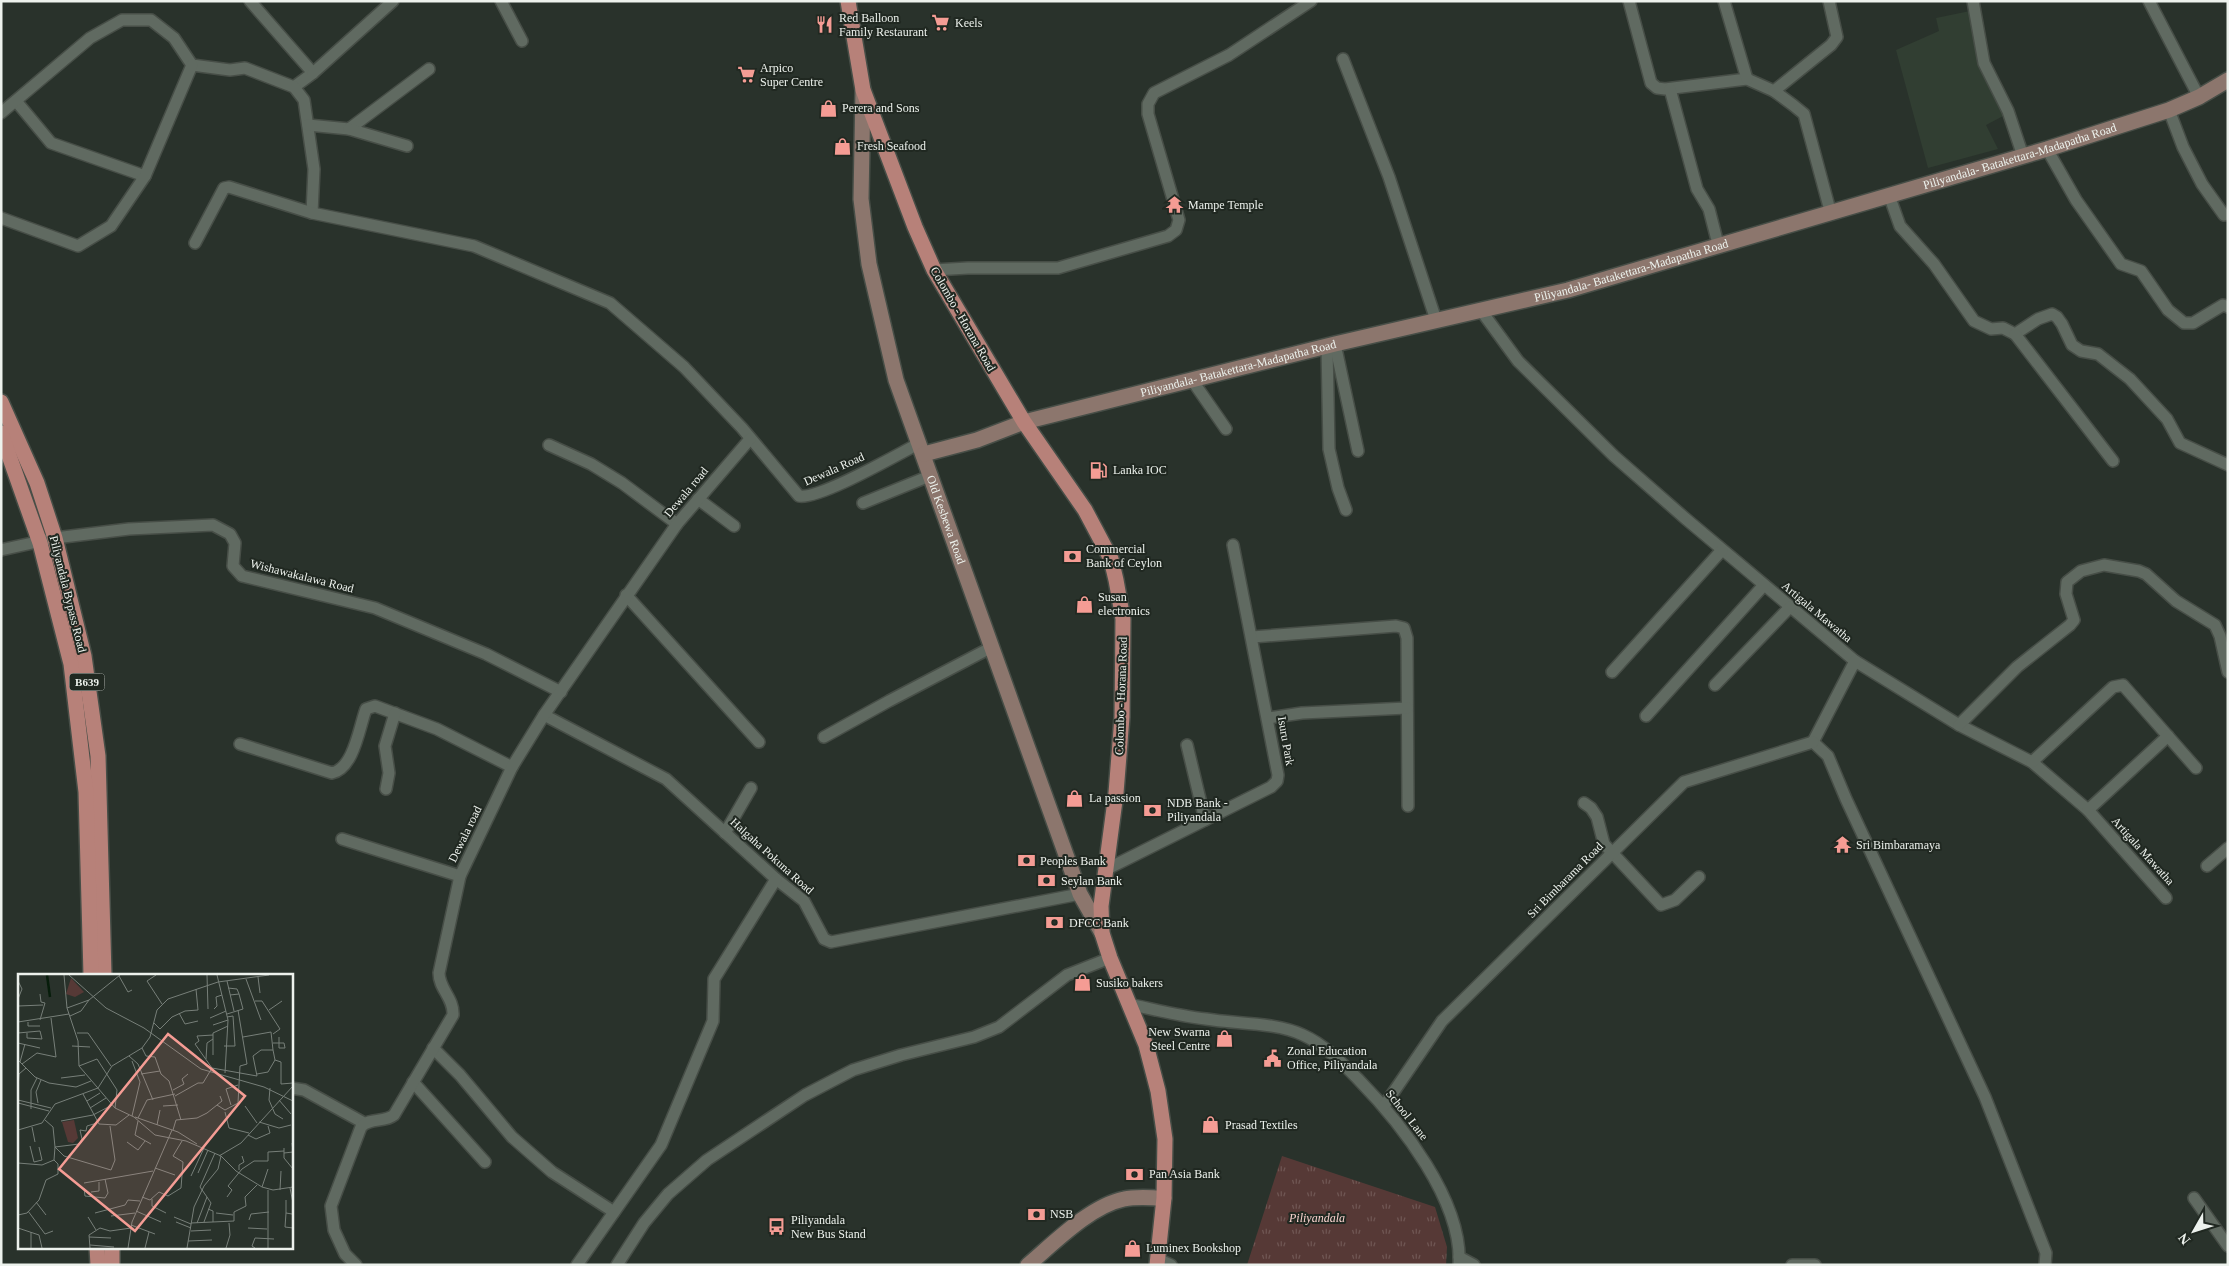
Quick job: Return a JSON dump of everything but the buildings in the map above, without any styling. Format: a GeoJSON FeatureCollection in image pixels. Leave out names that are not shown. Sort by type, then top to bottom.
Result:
{"type":"FeatureCollection","features":[{"type":"Feature","properties":{"kind":"main road","name":"Colombo - Horana Road"},"geometry":{"type":"LineString","coordinates":[[848,1],[863,90],[915,228],[934,270],[1024,422],[1085,510],[1110,559],[1116,580],[1122,619],[1122,717],[1116,793],[1101,906],[1102,933],[1128,1004],[1146,1045],[1158,1091],[1165,1140],[1162,1263]]}},
{"type":"Feature","properties":{"kind":"main road","name":"Piliyandala Bypass Road"},"geometry":{"type":"LineString","coordinates":[[1,402],[37,483],[55,538],[84,656],[98,756],[104,974]]}},
{"type":"Feature","properties":{"kind":"main road","name":"Piliyandala Bypass Road"},"geometry":{"type":"LineString","coordinates":[[1,434],[40,543],[71,664],[85,782],[91,974]]}},
{"type":"Feature","properties":{"kind":"main road"},"geometry":{"type":"LineString","coordinates":[[97,1248],[98,1265]]}},
{"type":"Feature","properties":{"kind":"main road"},"geometry":{"type":"LineString","coordinates":[[112,1248],[112,1265]]}},
{"type":"Feature","properties":{"kind":"street"},"geometry":{"type":"LineString","coordinates":[[250,1],[313,73]]}},
{"type":"Feature","properties":{"kind":"street"},"geometry":{"type":"LineString","coordinates":[[294,87],[313,73],[389,7],[393,1]]}},
{"type":"Feature","properties":{"kind":"street"},"geometry":{"type":"LineString","coordinates":[[501,1],[522,41]]}},
{"type":"Feature","properties":{"kind":"street"},"geometry":{"type":"LineString","coordinates":[[934,270],[1058,268],[1168,236],[1176,230],[1179,220],[1148,114],[1148,104],[1154,92],[1229,55],[1311,1]]}},
{"type":"Feature","properties":{"kind":"street"},"geometry":{"type":"LineString","coordinates":[[1629,1],[1651,83],[1657,88],[1670,89],[1748,79],[1774,91],[1804,114],[1831,214]]}},
{"type":"Feature","properties":{"kind":"street"},"geometry":{"type":"LineString","coordinates":[[1724,1],[1748,79]]}},
{"type":"Feature","properties":{"kind":"street"},"geometry":{"type":"LineString","coordinates":[[1774,91],[1831,45],[1838,37],[1829,1]]}},
{"type":"Feature","properties":{"kind":"street"},"geometry":{"type":"LineString","coordinates":[[1973,1],[1984,63],[2008,111],[2023,156]]}},
{"type":"Feature","properties":{"kind":"street"},"geometry":{"type":"LineString","coordinates":[[2149,1],[2199,98]]}},
{"type":"Feature","properties":{"kind":"street"},"geometry":{"type":"LineString","coordinates":[[1,113],[90,38],[122,20],[151,20],[174,38],[192,65],[230,70],[245,68],[294,87],[304,100],[308,125],[314,169],[312,213]]}},
{"type":"Feature","properties":{"kind":"street"},"geometry":{"type":"LineString","coordinates":[[1343,59],[1389,178],[1436,320]]}},
{"type":"Feature","properties":{"kind":"street"},"geometry":{"type":"LineString","coordinates":[[1,218],[78,246],[111,226],[145,176],[192,65]]}},
{"type":"Feature","properties":{"kind":"street"},"geometry":{"type":"LineString","coordinates":[[349,128],[429,69]]}},
{"type":"Feature","properties":{"kind":"street","name":"Piliyandala- Batakettara-Madapatha Road"},"geometry":{"type":"LineString","coordinates":[[922,448],[977,440],[1024,422],[1331,345],[1568,290],[1718,244],[1831,214],[1889,195],[2048,149],[2169,110],[2199,98],[2228,80]]}},
{"type":"Feature","properties":{"kind":"street"},"geometry":{"type":"LineString","coordinates":[[1670,89],[1697,189],[1709,209],[1718,244]]}},
{"type":"Feature","properties":{"kind":"street","name":"Old Kesbewa Road"},"geometry":{"type":"LineString","coordinates":[[863,90],[861,198],[869,264],[896,380],[932,475],[1080,894],[1102,933]]}},
{"type":"Feature","properties":{"kind":"street"},"geometry":{"type":"LineString","coordinates":[[16,101],[51,144],[145,176]]}},
{"type":"Feature","properties":{"kind":"street"},"geometry":{"type":"LineString","coordinates":[[2169,110],[2183,147],[2202,184],[2224,215]]}},
{"type":"Feature","properties":{"kind":"street"},"geometry":{"type":"LineString","coordinates":[[308,125],[349,128],[407,146]]}},
{"type":"Feature","properties":{"kind":"street"},"geometry":{"type":"LineString","coordinates":[[2048,149],[2076,200],[2121,264],[2141,271],[2168,310],[2184,323],[2193,323],[2223,306],[2228,307]]}},
{"type":"Feature","properties":{"kind":"street"},"geometry":{"type":"LineString","coordinates":[[195,243],[224,188],[230,187],[312,213],[474,246],[610,303],[684,368],[742,428],[750,439]]}},
{"type":"Feature","properties":{"kind":"street"},"geometry":{"type":"LineString","coordinates":[[1889,195],[1900,226],[1934,264],[1974,321],[1991,329],[2003,328],[2015,334],[2113,461]]}},
{"type":"Feature","properties":{"kind":"street","name":"Artigala Mawatha"},"geometry":{"type":"LineString","coordinates":[[1480,309],[1518,361],[1614,456],[1722,550],[1855,661],[1958,725],[2032,762],[2088,810],[2166,898]]}},
{"type":"Feature","properties":{"kind":"street"},"geometry":{"type":"LineString","coordinates":[[2015,334],[2038,319],[2052,314],[2057,317],[2072,345],[2081,351],[2098,354],[2130,379],[2167,419],[2180,444],[2228,465]]}},
{"type":"Feature","properties":{"kind":"street"},"geometry":{"type":"LineString","coordinates":[[1331,345],[1358,451]]}},
{"type":"Feature","properties":{"kind":"street"},"geometry":{"type":"LineString","coordinates":[[1331,345],[1329,449],[1338,488],[1346,510]]}},
{"type":"Feature","properties":{"kind":"street"},"geometry":{"type":"LineString","coordinates":[[1192,380],[1226,429]]}},
{"type":"Feature","properties":{"kind":"street","name":"Dewala Road"},"geometry":{"type":"LineString","coordinates":[[750,439],[794,491],[799,496],[806,497],[922,448]]}},
{"type":"Feature","properties":{"kind":"street","name":"Dewala road"},"geometry":{"type":"LineString","coordinates":[[364,1123],[387,1119],[394,1115],[453,1015],[451,1000],[439,980],[460,876],[512,767],[544,715],[677,524],[750,439]]}},
{"type":"Feature","properties":{"kind":"street"},"geometry":{"type":"LineString","coordinates":[[549,445],[591,464],[622,483],[677,524]]}},
{"type":"Feature","properties":{"kind":"street"},"geometry":{"type":"LineString","coordinates":[[863,503],[932,475]]}},
{"type":"Feature","properties":{"kind":"street"},"geometry":{"type":"LineString","coordinates":[[698,499],[734,526]]}},
{"type":"Feature","properties":{"kind":"street","name":"Wishawakalawa Road"},"geometry":{"type":"LineString","coordinates":[[55,538],[129,529],[213,525],[230,534],[234,543],[233,566],[242,576],[375,608],[486,654],[561,692]]}},
{"type":"Feature","properties":{"kind":"street"},"geometry":{"type":"LineString","coordinates":[[1,550],[40,543],[55,538]]}},
{"type":"Feature","properties":{"kind":"street","name":"Isuru Park"},"geometry":{"type":"LineString","coordinates":[[1105,870],[1271,787],[1277,781],[1278,774],[1268,718],[1233,545]]}},
{"type":"Feature","properties":{"kind":"street"},"geometry":{"type":"LineString","coordinates":[[1612,672],[1722,550]]}},
{"type":"Feature","properties":{"kind":"street"},"geometry":{"type":"LineString","coordinates":[[1958,725],[2018,667],[2074,620],[2066,594],[2067,582],[2081,571],[2104,565],[2146,574],[2176,601],[2215,625],[2220,636],[2228,672]]}},
{"type":"Feature","properties":{"kind":"street"},"geometry":{"type":"LineString","coordinates":[[1646,716],[1764,585]]}},
{"type":"Feature","properties":{"kind":"street"},"geometry":{"type":"LineString","coordinates":[[626,595],[759,742]]}},
{"type":"Feature","properties":{"kind":"street"},"geometry":{"type":"LineString","coordinates":[[1715,686],[1790,607]]}},
{"type":"Feature","properties":{"kind":"street"},"geometry":{"type":"LineString","coordinates":[[1252,637],[1401,627],[1406,632],[1408,806]]}},
{"type":"Feature","properties":{"kind":"street"},"geometry":{"type":"LineString","coordinates":[[824,738],[889,701],[992,647]]}},
{"type":"Feature","properties":{"kind":"street"},"geometry":{"type":"LineString","coordinates":[[1855,661],[1814,742],[1828,756],[1846,799],[1985,1097],[2046,1253],[2045,1265]]}},
{"type":"Feature","properties":{"kind":"street"},"geometry":{"type":"LineString","coordinates":[[2032,762],[2113,687],[2123,685],[2196,768]]}},
{"type":"Feature","properties":{"kind":"street"},"geometry":{"type":"LineString","coordinates":[[240,744],[332,773],[344,766],[353,751],[366,709],[375,706],[437,729],[512,767]]}},
{"type":"Feature","properties":{"kind":"street"},"geometry":{"type":"LineString","coordinates":[[1268,718],[1302,713],[1407,708]]}},
{"type":"Feature","properties":{"kind":"street"},"geometry":{"type":"LineString","coordinates":[[386,789],[389,773],[385,746],[395,713]]}},
{"type":"Feature","properties":{"kind":"street","name":"Halgaha Pokuna Road"},"geometry":{"type":"LineString","coordinates":[[544,715],[666,779],[776,879],[804,901],[824,939],[831,942],[1080,894]]}},
{"type":"Feature","properties":{"kind":"street"},"geometry":{"type":"LineString","coordinates":[[2088,810],[2168,736]]}},
{"type":"Feature","properties":{"kind":"street","name":"Sri Bimbarama Road"},"geometry":{"type":"LineString","coordinates":[[1384,1106],[1442,1021],[1684,782],[1814,742]]}},
{"type":"Feature","properties":{"kind":"street"},"geometry":{"type":"LineString","coordinates":[[1187,745],[1205,820]]}},
{"type":"Feature","properties":{"kind":"street"},"geometry":{"type":"LineString","coordinates":[[725,833],[751,788]]}},
{"type":"Feature","properties":{"kind":"street"},"geometry":{"type":"LineString","coordinates":[[1584,803],[1591,808],[1597,817],[1604,844],[1661,905],[1674,900],[1699,876]]}},
{"type":"Feature","properties":{"kind":"street"},"geometry":{"type":"LineString","coordinates":[[342,839],[460,876]]}},
{"type":"Feature","properties":{"kind":"street"},"geometry":{"type":"LineString","coordinates":[[2207,866],[2228,848]]}},
{"type":"Feature","properties":{"kind":"street"},"geometry":{"type":"LineString","coordinates":[[577,1265],[661,1145],[713,1021],[714,979],[776,879]]}},
{"type":"Feature","properties":{"kind":"street"},"geometry":{"type":"LineString","coordinates":[[617,1265],[644,1223],[668,1194],[707,1160],[805,1095],[853,1070],[901,1055],[974,1037],[999,1027],[1067,975],[1110,958]]}},
{"type":"Feature","properties":{"kind":"street","name":"School Lane"},"geometry":{"type":"LineString","coordinates":[[1128,1004],[1204,1019],[1285,1029],[1302,1034],[1329,1050],[1384,1106],[1420,1154],[1447,1205],[1459,1261]]}},
{"type":"Feature","properties":{"kind":"street"},"geometry":{"type":"LineString","coordinates":[[433,1048],[460,1075],[512,1137],[552,1172],[614,1212]]}},
{"type":"Feature","properties":{"kind":"street"},"geometry":{"type":"LineString","coordinates":[[413,1082],[485,1162]]}},
{"type":"Feature","properties":{"kind":"street"},"geometry":{"type":"LineString","coordinates":[[292,1088],[304,1090],[364,1123],[331,1206],[334,1230],[345,1254],[356,1265]]}},
{"type":"Feature","properties":{"kind":"street"},"geometry":{"type":"LineString","coordinates":[[1028,1265],[1071,1229],[1106,1206],[1124,1199],[1164,1198]]}},
{"type":"Feature","properties":{"kind":"street"},"geometry":{"type":"LineString","coordinates":[[2194,1198],[2228,1246]]}},
{"type":"Feature","properties":{"kind":"street"},"geometry":{"type":"LineString","coordinates":[[1459,1261],[1474,1265]]}},
{"type":"Feature","properties":{"kind":"street"},"geometry":{"type":"LineString","coordinates":[[1792,1265],[1815,1265]]}},
{"type":"Feature","properties":{"kind":"shaded area"},"geometry":{"type":"Polygon","coordinates":[[[1970,11],[2007,114],[1986,125],[1998,149],[1928,168],[1896,50],[1939,31],[1936,18],[1970,11]]]}},
{"type":"Feature","properties":{"kind":"green space","name":"Piliyandala"},"geometry":{"type":"Polygon","coordinates":[[[1282,1156],[1435,1207],[1447,1247],[1446,1265],[1247,1265],[1282,1156]]]}},
{"type":"Feature","properties":{"kind":"place","name":"Keels"},"geometry":{"type":"Point","coordinates":[941,23]}},
{"type":"Feature","properties":{"kind":"place","name":"Red Balloon Family Restaurant"},"geometry":{"type":"Point","coordinates":[825,25]}},
{"type":"Feature","properties":{"kind":"place","name":"Arpico Super Centre"},"geometry":{"type":"Point","coordinates":[746,75]}},
{"type":"Feature","properties":{"kind":"place","name":"Perera and Sons"},"geometry":{"type":"Point","coordinates":[828,108]}},
{"type":"Feature","properties":{"kind":"place","name":"Fresh Seafood"},"geometry":{"type":"Point","coordinates":[843,146]}},
{"type":"Feature","properties":{"kind":"place","name":"Mampe Temple"},"geometry":{"type":"Point","coordinates":[1174,205]}},
{"type":"Feature","properties":{"kind":"place","name":"Lanka IOC"},"geometry":{"type":"Point","coordinates":[1099,470]}},
{"type":"Feature","properties":{"kind":"place","name":"Commercial Bank of Ceylon"},"geometry":{"type":"Point","coordinates":[1072,556]}},
{"type":"Feature","properties":{"kind":"place","name":"Susan electronics"},"geometry":{"type":"Point","coordinates":[1084,604]}},
{"type":"Feature","properties":{"kind":"place","name":"La passion"},"geometry":{"type":"Point","coordinates":[1075,798]}},
{"type":"Feature","properties":{"kind":"place","name":"NDB Bank - Piliyandala"},"geometry":{"type":"Point","coordinates":[1153,810]}},
{"type":"Feature","properties":{"kind":"place","name":"Sri Bimbaramaya"},"geometry":{"type":"Point","coordinates":[1842,845]}},
{"type":"Feature","properties":{"kind":"place","name":"Peoples Bank"},"geometry":{"type":"Point","coordinates":[1026,861]}},
{"type":"Feature","properties":{"kind":"place","name":"Seylan Bank"},"geometry":{"type":"Point","coordinates":[1047,881]}},
{"type":"Feature","properties":{"kind":"place","name":"DFCC Bank"},"geometry":{"type":"Point","coordinates":[1055,923]}},
{"type":"Feature","properties":{"kind":"place","name":"Susiko bakers"},"geometry":{"type":"Point","coordinates":[1082,983]}},
{"type":"Feature","properties":{"kind":"place","name":"New Swarna Steel Centre"},"geometry":{"type":"Point","coordinates":[1224,1039]}},
{"type":"Feature","properties":{"kind":"place","name":"Zonal Education Office, Piliyandala"},"geometry":{"type":"Point","coordinates":[1273,1058]}},
{"type":"Feature","properties":{"kind":"place","name":"Prasad Textiles"},"geometry":{"type":"Point","coordinates":[1211,1125]}},
{"type":"Feature","properties":{"kind":"place","name":"Pan Asia Bank"},"geometry":{"type":"Point","coordinates":[1135,1174]}},
{"type":"Feature","properties":{"kind":"place","name":"NSB"},"geometry":{"type":"Point","coordinates":[1036,1214]}},
{"type":"Feature","properties":{"kind":"place","name":"Piliyandala New Bus Stand"},"geometry":{"type":"Point","coordinates":[777,1227]}},
{"type":"Feature","properties":{"kind":"place","name":"Luminex Bookshop"},"geometry":{"type":"Point","coordinates":[1132,1248]}}]}
